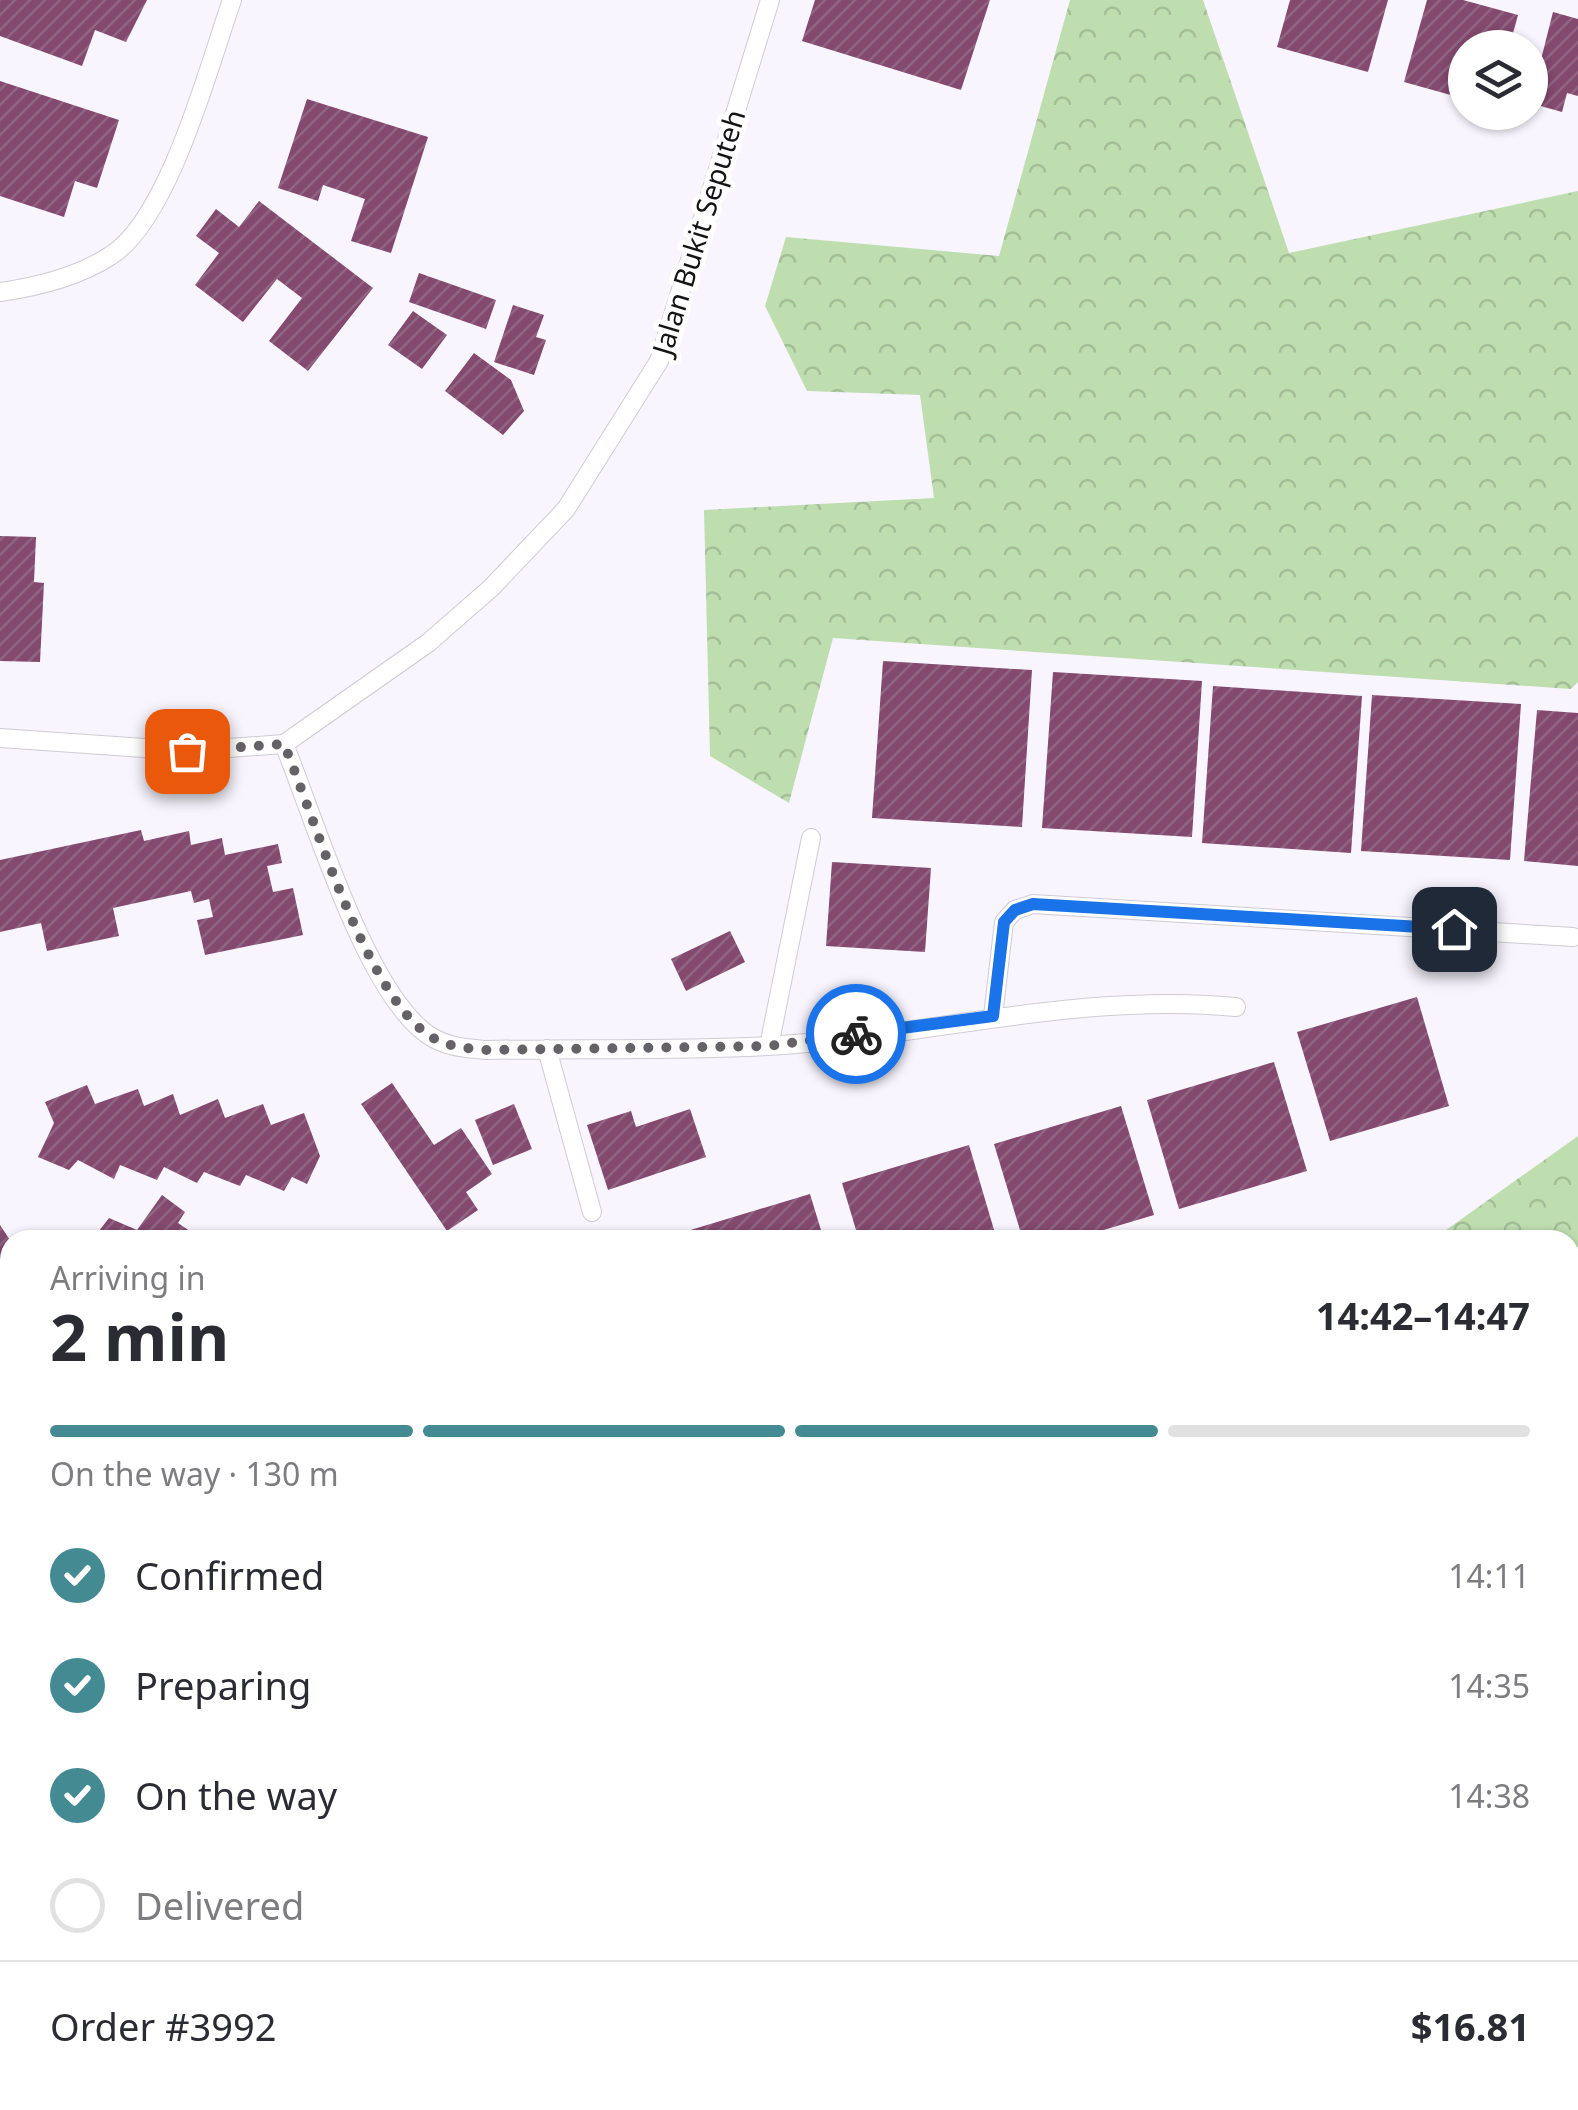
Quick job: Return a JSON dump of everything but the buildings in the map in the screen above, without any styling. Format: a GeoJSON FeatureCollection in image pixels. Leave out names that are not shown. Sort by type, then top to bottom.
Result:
{"type":"FeatureCollection","features":[{"type":"Feature","properties":{"kind":"lane"},"geometry":{"type":"LineString","coordinates":[[0,292],[67,276],[113,255],[142,219],[173,169],[232,0]]}},
{"type":"Feature","properties":{"kind":"lane","name":"Jalan Bukit Seputeh"},"geometry":{"type":"LineString","coordinates":[[284,744],[428,643],[492,588],[566,509],[659,361],[770,0]]}},
{"type":"Feature","properties":{"kind":"lane"},"geometry":{"type":"LineString","coordinates":[[0,738],[187,751],[284,744],[370,958],[406,1015],[448,1046],[769,1046],[993,1016],[1172,1002],[1236,1008]]}},
{"type":"Feature","properties":{"kind":"lane"},"geometry":{"type":"LineString","coordinates":[[769,1046],[811,838]]}},
{"type":"Feature","properties":{"kind":"lane"},"geometry":{"type":"LineString","coordinates":[[993,1016],[1004,922],[1015,910],[1033,904],[1573,936]]}},
{"type":"Feature","properties":{"kind":"lane"},"geometry":{"type":"LineString","coordinates":[[548,1049],[592,1212]]}},
{"type":"Feature","properties":{"kind":"green space"},"geometry":{"type":"Polygon","coordinates":[[[1070,0],[1203,0],[1289,253],[1578,191],[1578,682],[1571,689],[833,638],[789,803],[710,756],[704,510],[934,498],[920,395],[807,391],[765,306],[786,237],[999,256],[1070,0]]]}},
{"type":"Feature","properties":{"kind":"green space"},"geometry":{"type":"Polygon","coordinates":[[[1578,1136],[1578,1230],[1446,1230],[1578,1136]]]}},
{"type":"Feature","properties":{"kind":"way so far"},"geometry":{"type":"LineString","coordinates":[[187,751],[284,744],[370,958],[406,1015],[448,1046],[486,1050],[769,1046],[856,1034]]}},
{"type":"Feature","properties":{"kind":"route"},"geometry":{"type":"LineString","coordinates":[[856,1034],[993,1016],[1004,922],[1015,910],[1033,904],[1454,929]]}}]}
